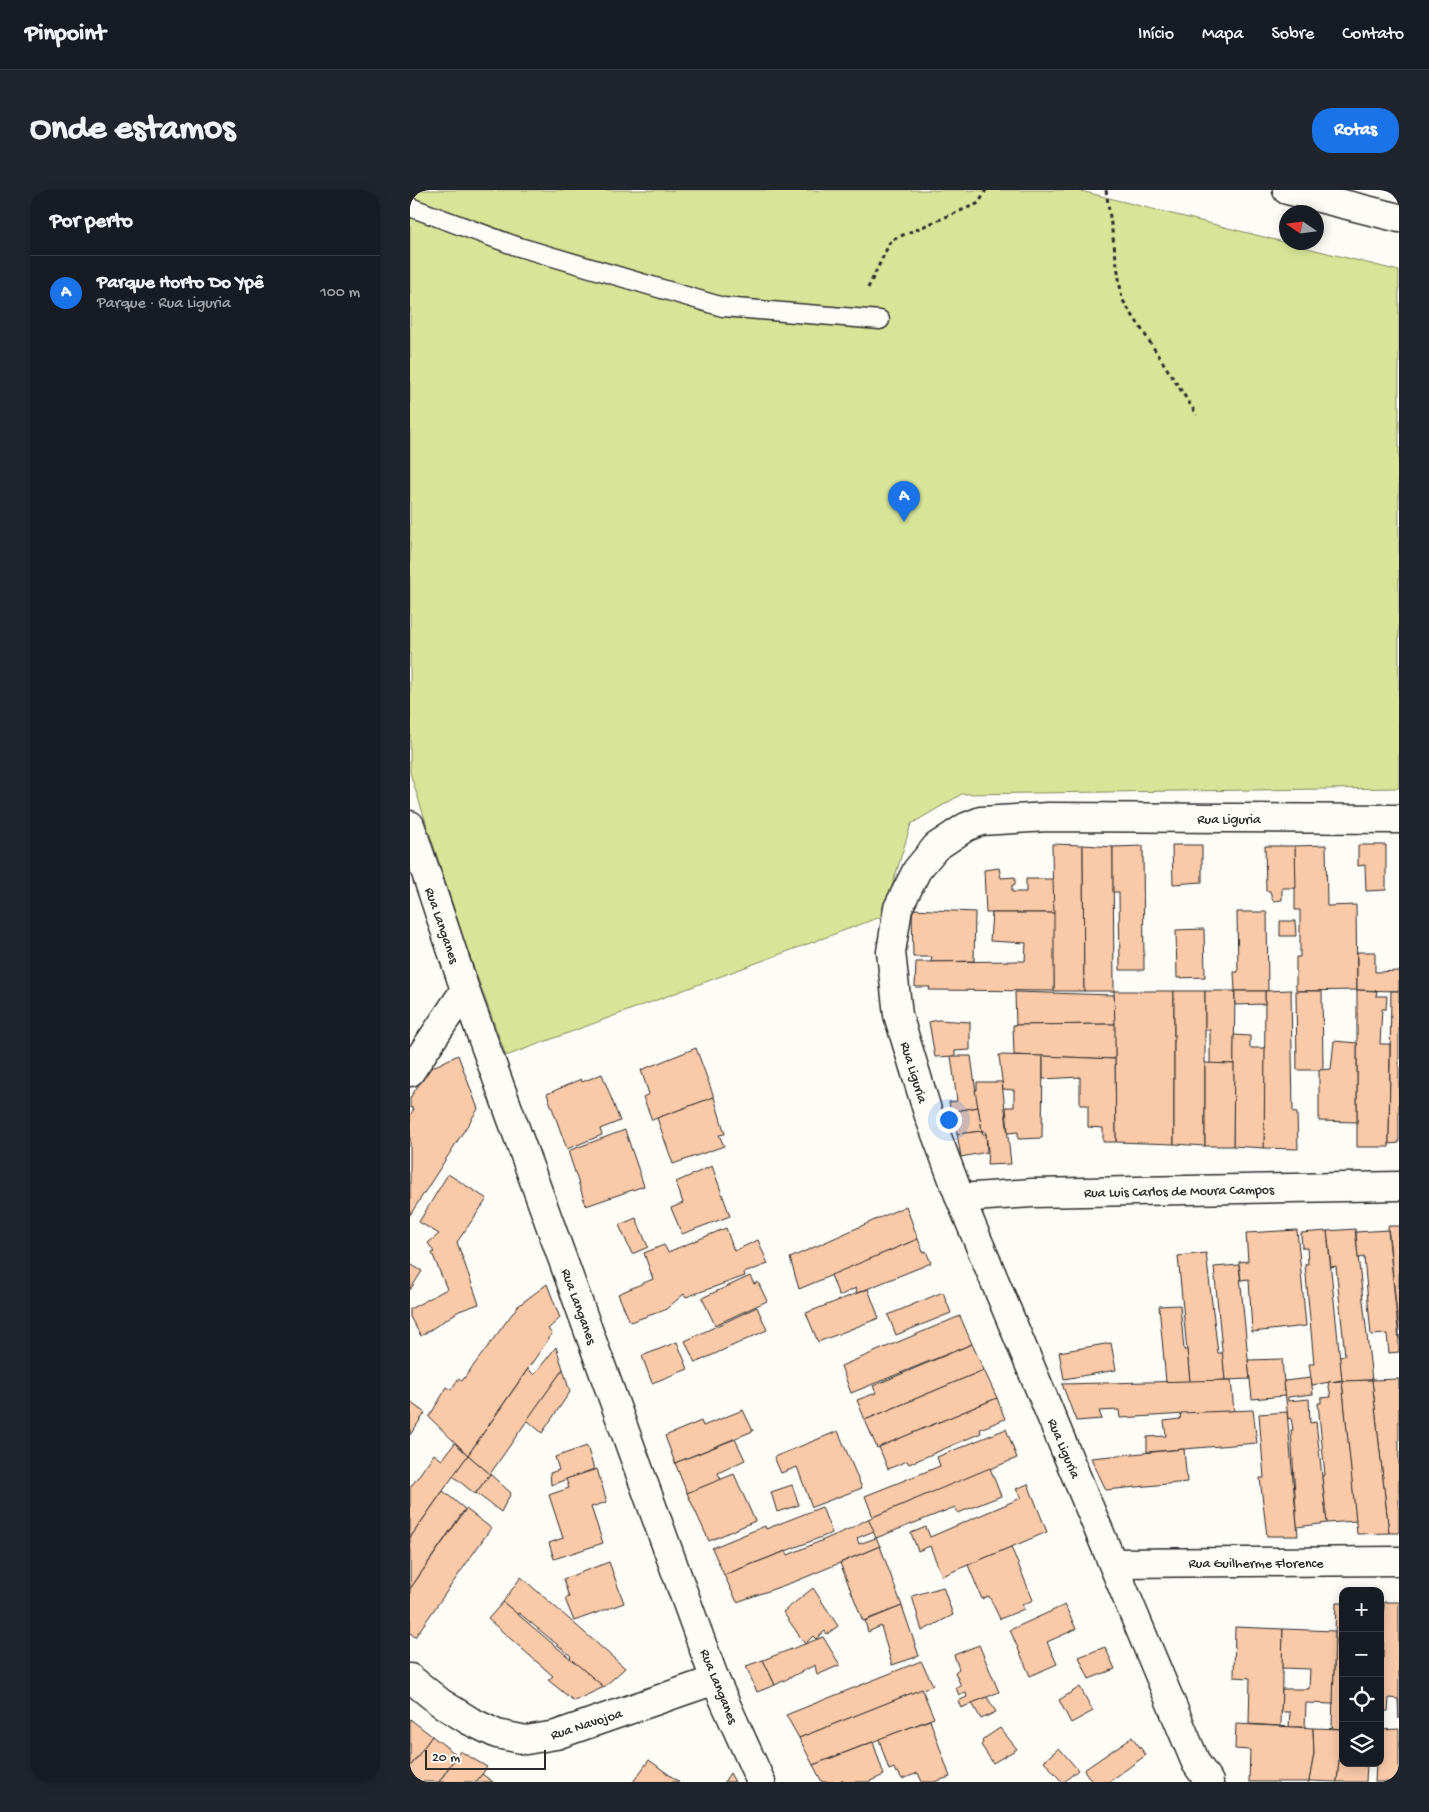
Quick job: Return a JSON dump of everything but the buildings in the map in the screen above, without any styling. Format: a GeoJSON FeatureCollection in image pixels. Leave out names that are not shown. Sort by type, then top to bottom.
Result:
{"type":"FeatureCollection","features":[{"type":"Feature","properties":{"kind":"street"},"geometry":{"type":"LineString","coordinates":[[1286,190],[1399,218]]}},
{"type":"Feature","properties":{"kind":"street","name":"Rua Liguria"},"geometry":{"type":"LineString","coordinates":[[1210,1782],[1196,1763],[960,1198],[928,1113],[898,1015],[892,952],[898,908],[917,870],[936,847],[966,827],[981,821],[1048,816],[1399,819]]}},
{"type":"Feature","properties":{"kind":"street","name":"Rua Langanes"},"geometry":{"type":"LineString","coordinates":[[410,825],[465,990],[715,1680],[761,1782]]}},
{"type":"Feature","properties":{"kind":"street"},"geometry":{"type":"LineString","coordinates":[[410,1072],[465,990]]}},
{"type":"Feature","properties":{"kind":"street","name":"Rua Luis Carlos de Moura Campos"},"geometry":{"type":"LineString","coordinates":[[960,1198],[1032,1193],[1399,1186]]}},
{"type":"Feature","properties":{"kind":"street","name":"Rua Guilherme Florence"},"geometry":{"type":"LineString","coordinates":[[1113,1563],[1399,1561]]}},
{"type":"Feature","properties":{"kind":"street","name":"Rua Navojoa"},"geometry":{"type":"LineString","coordinates":[[410,1678],[441,1703],[470,1721],[497,1734],[526,1740],[556,1735],[715,1680]]}},
{"type":"Feature","properties":{"kind":"lane"},"geometry":{"type":"LineString","coordinates":[[410,207],[516,246],[723,307],[880,320]]}},
{"type":"Feature","properties":{"kind":"path"},"geometry":{"type":"LineString","coordinates":[[853,318],[891,240],[980,203],[986,190]]}},
{"type":"Feature","properties":{"kind":"path"},"geometry":{"type":"LineString","coordinates":[[1106,190],[1122,299],[1197,415]]}},
{"type":"Feature","properties":{"kind":"green space"},"geometry":{"type":"Polygon","coordinates":[[[410,190],[1077,190],[1279,241],[1279,250],[1316,250],[1399,271],[1399,788],[962,794],[911,824],[883,916],[506,1056],[466,946],[410,773],[410,190]]]}},
{"type":"Feature","properties":{"kind":"place","name":"Parque Horto Do Ypê"},"geometry":{"type":"Point","coordinates":[904,522]}}]}
